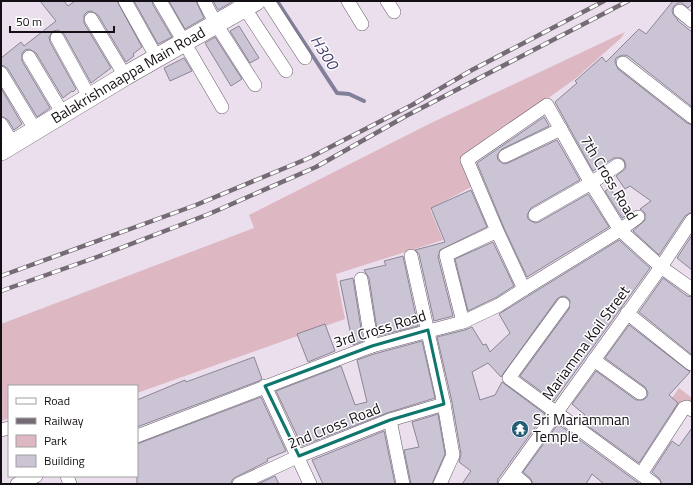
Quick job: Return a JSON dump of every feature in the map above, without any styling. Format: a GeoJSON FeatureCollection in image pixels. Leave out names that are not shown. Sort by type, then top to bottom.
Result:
{"type":"FeatureCollection","features":[{"type":"Feature","properties":{"kind":"street"},"geometry":{"type":"LineString","coordinates":[[125,1],[157,58]]}},
{"type":"Feature","properties":{"kind":"street"},"geometry":{"type":"LineString","coordinates":[[160,1],[222,107]]}},
{"type":"Feature","properties":{"kind":"street"},"geometry":{"type":"LineString","coordinates":[[204,1],[216,24],[255,85]]}},
{"type":"Feature","properties":{"kind":"street"},"geometry":{"type":"LineString","coordinates":[[268,1],[305,58]]}},
{"type":"Feature","properties":{"kind":"street"},"geometry":{"type":"LineString","coordinates":[[348,1],[362,24]]}},
{"type":"Feature","properties":{"kind":"street"},"geometry":{"type":"LineString","coordinates":[[247,3],[286,71]]}},
{"type":"Feature","properties":{"kind":"street","name":"Balakrishnaappa Main Road"},"geometry":{"type":"LineString","coordinates":[[7,148],[125,76],[216,24],[247,3]]}},
{"type":"Feature","properties":{"kind":"street"},"geometry":{"type":"LineString","coordinates":[[680,11],[692,21]]}},
{"type":"Feature","properties":{"kind":"street"},"geometry":{"type":"LineString","coordinates":[[91,19],[125,76]]}},
{"type":"Feature","properties":{"kind":"street"},"geometry":{"type":"LineString","coordinates":[[57,38],[90,98]]}},
{"type":"Feature","properties":{"kind":"street"},"geometry":{"type":"LineString","coordinates":[[29,57],[63,114]]}},
{"type":"Feature","properties":{"kind":"street"},"geometry":{"type":"LineString","coordinates":[[623,62],[692,117]]}},
{"type":"Feature","properties":{"kind":"street"},"geometry":{"type":"LineString","coordinates":[[1,74],[36,131]]}},
{"type":"Feature","properties":{"kind":"street","name":"7th Cross Road"},"geometry":{"type":"LineString","coordinates":[[497,231],[467,160],[547,105],[591,183],[620,230],[662,266],[692,289]]}},
{"type":"Feature","properties":{"kind":"street"},"geometry":{"type":"LineString","coordinates":[[1,124],[7,148]]}},
{"type":"Feature","properties":{"kind":"street"},"geometry":{"type":"LineString","coordinates":[[505,156],[561,129]]}},
{"type":"Feature","properties":{"kind":"street"},"geometry":{"type":"LineString","coordinates":[[535,215],[618,166]]}},
{"type":"Feature","properties":{"kind":"street","name":"3rd Cross Road"},"geometry":{"type":"LineString","coordinates":[[138,436],[372,346],[463,322],[500,305],[620,230],[638,217]]}},
{"type":"Feature","properties":{"kind":"street","name":"Mariamma Koil Street"},"geometry":{"type":"LineString","coordinates":[[509,479],[662,266],[692,220]]}},
{"type":"Feature","properties":{"kind":"street"},"geometry":{"type":"LineString","coordinates":[[463,322],[446,255],[497,231],[524,289]]}},
{"type":"Feature","properties":{"kind":"street"},"geometry":{"type":"LineString","coordinates":[[411,256],[444,404],[453,455],[440,484]]}},
{"type":"Feature","properties":{"kind":"street"},"geometry":{"type":"LineString","coordinates":[[361,279],[372,346]]}},
{"type":"Feature","properties":{"kind":"street"},"geometry":{"type":"LineString","coordinates":[[563,304],[509,378],[654,484]]}},
{"type":"Feature","properties":{"kind":"street"},"geometry":{"type":"LineString","coordinates":[[627,313],[691,364]]}},
{"type":"Feature","properties":{"kind":"street"},"geometry":{"type":"LineString","coordinates":[[594,360],[640,393]]}},
{"type":"Feature","properties":{"kind":"street"},"geometry":{"type":"LineString","coordinates":[[265,386],[299,456],[310,484]]}},
{"type":"Feature","properties":{"kind":"street","name":"2nd Cross Road"},"geometry":{"type":"LineString","coordinates":[[239,484],[299,456],[390,420],[444,404]]}},
{"type":"Feature","properties":{"kind":"street"},"geometry":{"type":"LineString","coordinates":[[641,474],[684,408],[687,406],[692,410]]}},
{"type":"Feature","properties":{"kind":"street"},"geometry":{"type":"LineString","coordinates":[[390,420],[403,484]]}},
{"type":"Feature","properties":{"kind":"street"},"geometry":{"type":"LineString","coordinates":[[17,484],[34,477]]}},
{"type":"Feature","properties":{"kind":"street"},"geometry":{"type":"LineString","coordinates":[[509,479],[526,484]]}},
{"type":"Feature","properties":{"kind":"highlighted area"},"geometry":{"type":"Polygon","coordinates":[[[428,330],[444,404],[390,420],[299,456],[265,386],[372,346],[428,330]]]}},
{"type":"Feature","properties":{"kind":"green space"},"geometry":{"type":"Polygon","coordinates":[[[625,32],[621,38],[575,79],[464,158],[473,186],[430,209],[443,240],[336,274],[345,319],[138,393],[138,385],[8,385],[8,418],[1,421],[1,324],[254,228],[249,215],[429,124],[625,32]]]}},
{"type":"Feature","properties":{"kind":"green space"},"geometry":{"type":"Polygon","coordinates":[[[679,388],[692,398],[692,411],[678,417],[665,408],[679,388]]]}},
{"type":"Feature","properties":{"kind":"building"},"geometry":{"type":"Polygon","coordinates":[[[40,1],[64,1],[68,6],[75,1],[117,1],[142,47],[126,62],[98,15],[91,11],[87,12],[84,15],[84,23],[111,68],[91,83],[64,34],[58,30],[53,31],[49,37],[50,42],[76,89],[63,98],[36,53],[29,49],[25,50],[22,53],[22,61],[50,108],[37,117],[8,69],[1,65],[1,58],[21,42],[24,46],[56,21],[40,1]]]}},
{"type":"Feature","properties":{"kind":"building"},"geometry":{"type":"Polygon","coordinates":[[[134,1],[152,1],[172,37],[158,44],[134,1]]]}},
{"type":"Feature","properties":{"kind":"building"},"geometry":{"type":"Polygon","coordinates":[[[169,1],[196,1],[204,18],[185,29],[169,1]]]}},
{"type":"Feature","properties":{"kind":"building"},"geometry":{"type":"Polygon","coordinates":[[[213,1],[232,1],[232,2],[218,10],[213,1]]]}},
{"type":"Feature","properties":{"kind":"building"},"geometry":{"type":"Polygon","coordinates":[[[673,1],[692,1],[692,4],[688,8],[682,3],[678,3],[672,10],[677,20],[692,32],[692,107],[628,56],[620,56],[616,58],[615,62],[618,69],[687,123],[692,125],[692,212],[685,216],[659,255],[633,231],[645,220],[645,213],[640,209],[651,201],[630,186],[625,189],[616,176],[625,169],[626,165],[624,160],[621,158],[614,158],[593,171],[555,102],[577,83],[575,81],[602,57],[606,62],[639,29],[646,34],[673,1]]]}},
{"type":"Feature","properties":{"kind":"building"},"geometry":{"type":"Polygon","coordinates":[[[239,26],[259,58],[250,63],[230,31],[239,26]]]}},
{"type":"Feature","properties":{"kind":"building"},"geometry":{"type":"Polygon","coordinates":[[[215,37],[242,79],[231,86],[205,43],[215,37]]]}},
{"type":"Feature","properties":{"kind":"building"},"geometry":{"type":"Polygon","coordinates":[[[184,58],[192,71],[170,81],[164,68],[184,58]]]}},
{"type":"Feature","properties":{"kind":"building"},"geometry":{"type":"Polygon","coordinates":[[[1,88],[22,124],[14,130],[8,120],[1,116],[1,88]]]}},
{"type":"Feature","properties":{"kind":"building"},"geometry":{"type":"Polygon","coordinates":[[[544,117],[549,126],[502,149],[497,155],[498,160],[504,164],[508,163],[557,140],[580,180],[531,208],[527,215],[528,219],[535,223],[539,222],[588,194],[609,227],[527,277],[504,228],[477,163],[544,117]]]}},
{"type":"Feature","properties":{"kind":"building"},"geometry":{"type":"Polygon","coordinates":[[[610,188],[627,215],[622,218],[605,191],[610,188]]]}},
{"type":"Feature","properties":{"kind":"building"},"geometry":{"type":"Polygon","coordinates":[[[471,190],[487,227],[440,250],[438,257],[453,316],[434,321],[419,254],[415,250],[445,242],[431,208],[471,190]]]}},
{"type":"Feature","properties":{"kind":"building"},"geometry":{"type":"Polygon","coordinates":[[[692,235],[692,270],[677,258],[692,235]]]}},
{"type":"Feature","properties":{"kind":"building"},"geometry":{"type":"Polygon","coordinates":[[[619,240],[650,268],[554,401],[520,376],[569,309],[570,301],[564,296],[557,299],[501,377],[488,363],[472,372],[480,400],[495,395],[502,382],[545,414],[498,479],[497,484],[462,484],[471,471],[459,462],[461,454],[452,402],[437,337],[472,327],[483,345],[486,344],[490,352],[510,333],[499,314],[619,240]]]}},
{"type":"Feature","properties":{"kind":"building"},"geometry":{"type":"Polygon","coordinates":[[[493,242],[514,286],[495,298],[468,311],[455,259],[493,242]]]}},
{"type":"Feature","properties":{"kind":"building"},"geometry":{"type":"Polygon","coordinates":[[[403,256],[418,326],[378,336],[369,278],[364,270],[386,265],[384,261],[403,256]]]}},
{"type":"Feature","properties":{"kind":"building"},"geometry":{"type":"Polygon","coordinates":[[[353,278],[363,341],[353,345],[340,281],[353,278]]]}},
{"type":"Feature","properties":{"kind":"building"},"geometry":{"type":"Polygon","coordinates":[[[663,278],[687,296],[692,297],[692,355],[639,312],[663,278]]]}},
{"type":"Feature","properties":{"kind":"building"},"geometry":{"type":"Polygon","coordinates":[[[325,324],[335,351],[308,362],[297,334],[325,324]]]}},
{"type":"Feature","properties":{"kind":"building"},"geometry":{"type":"Polygon","coordinates":[[[629,325],[690,372],[669,395],[678,403],[639,463],[581,421],[585,415],[572,404],[596,371],[636,400],[643,400],[647,397],[648,393],[645,387],[605,358],[629,325]]]}},
{"type":"Feature","properties":{"kind":"building"},"geometry":{"type":"Polygon","coordinates":[[[422,341],[435,398],[387,413],[302,446],[276,391],[341,366],[355,405],[367,402],[357,360],[422,341]]]}},
{"type":"Feature","properties":{"kind":"building"},"geometry":{"type":"Polygon","coordinates":[[[254,357],[262,379],[138,427],[138,400],[185,380],[186,382],[254,357]]]}},
{"type":"Feature","properties":{"kind":"building"},"geometry":{"type":"Polygon","coordinates":[[[261,397],[286,451],[267,459],[268,461],[236,477],[232,480],[231,484],[137,484],[138,444],[261,397]]]}},
{"type":"Feature","properties":{"kind":"building"},"geometry":{"type":"Polygon","coordinates":[[[438,414],[445,454],[432,484],[411,484],[404,450],[419,447],[412,422],[438,414]]]}},
{"type":"Feature","properties":{"kind":"building"},"geometry":{"type":"Polygon","coordinates":[[[558,424],[640,484],[604,484],[592,474],[586,484],[533,484],[530,478],[523,472],[558,424]]]}},
{"type":"Feature","properties":{"kind":"building"},"geometry":{"type":"Polygon","coordinates":[[[692,428],[692,484],[662,484],[659,478],[652,472],[672,441],[679,446],[692,428]]]}},
{"type":"Feature","properties":{"kind":"building"},"geometry":{"type":"Polygon","coordinates":[[[384,431],[395,484],[323,484],[312,460],[384,431]]]}},
{"type":"Feature","properties":{"kind":"building"},"geometry":{"type":"Polygon","coordinates":[[[275,476],[279,484],[258,484],[275,476]]]}},
{"type":"Feature","properties":{"kind":"waterway","name":"H300"},"geometry":{"type":"LineString","coordinates":[[277,1],[337,93],[349,94],[364,101]]}},
{"type":"Feature","properties":{"kind":"railway"},"geometry":{"type":"LineString","coordinates":[[1,276],[196,205],[309,158],[412,105],[472,70],[604,1]]}},
{"type":"Feature","properties":{"kind":"railway"},"geometry":{"type":"LineString","coordinates":[[1,291],[97,257],[209,214],[316,167],[406,116],[628,1]]}},
{"type":"Feature","properties":{"kind":"place","name":"Sri Mariamman Temple"},"geometry":{"type":"Point","coordinates":[520,429]}}]}
